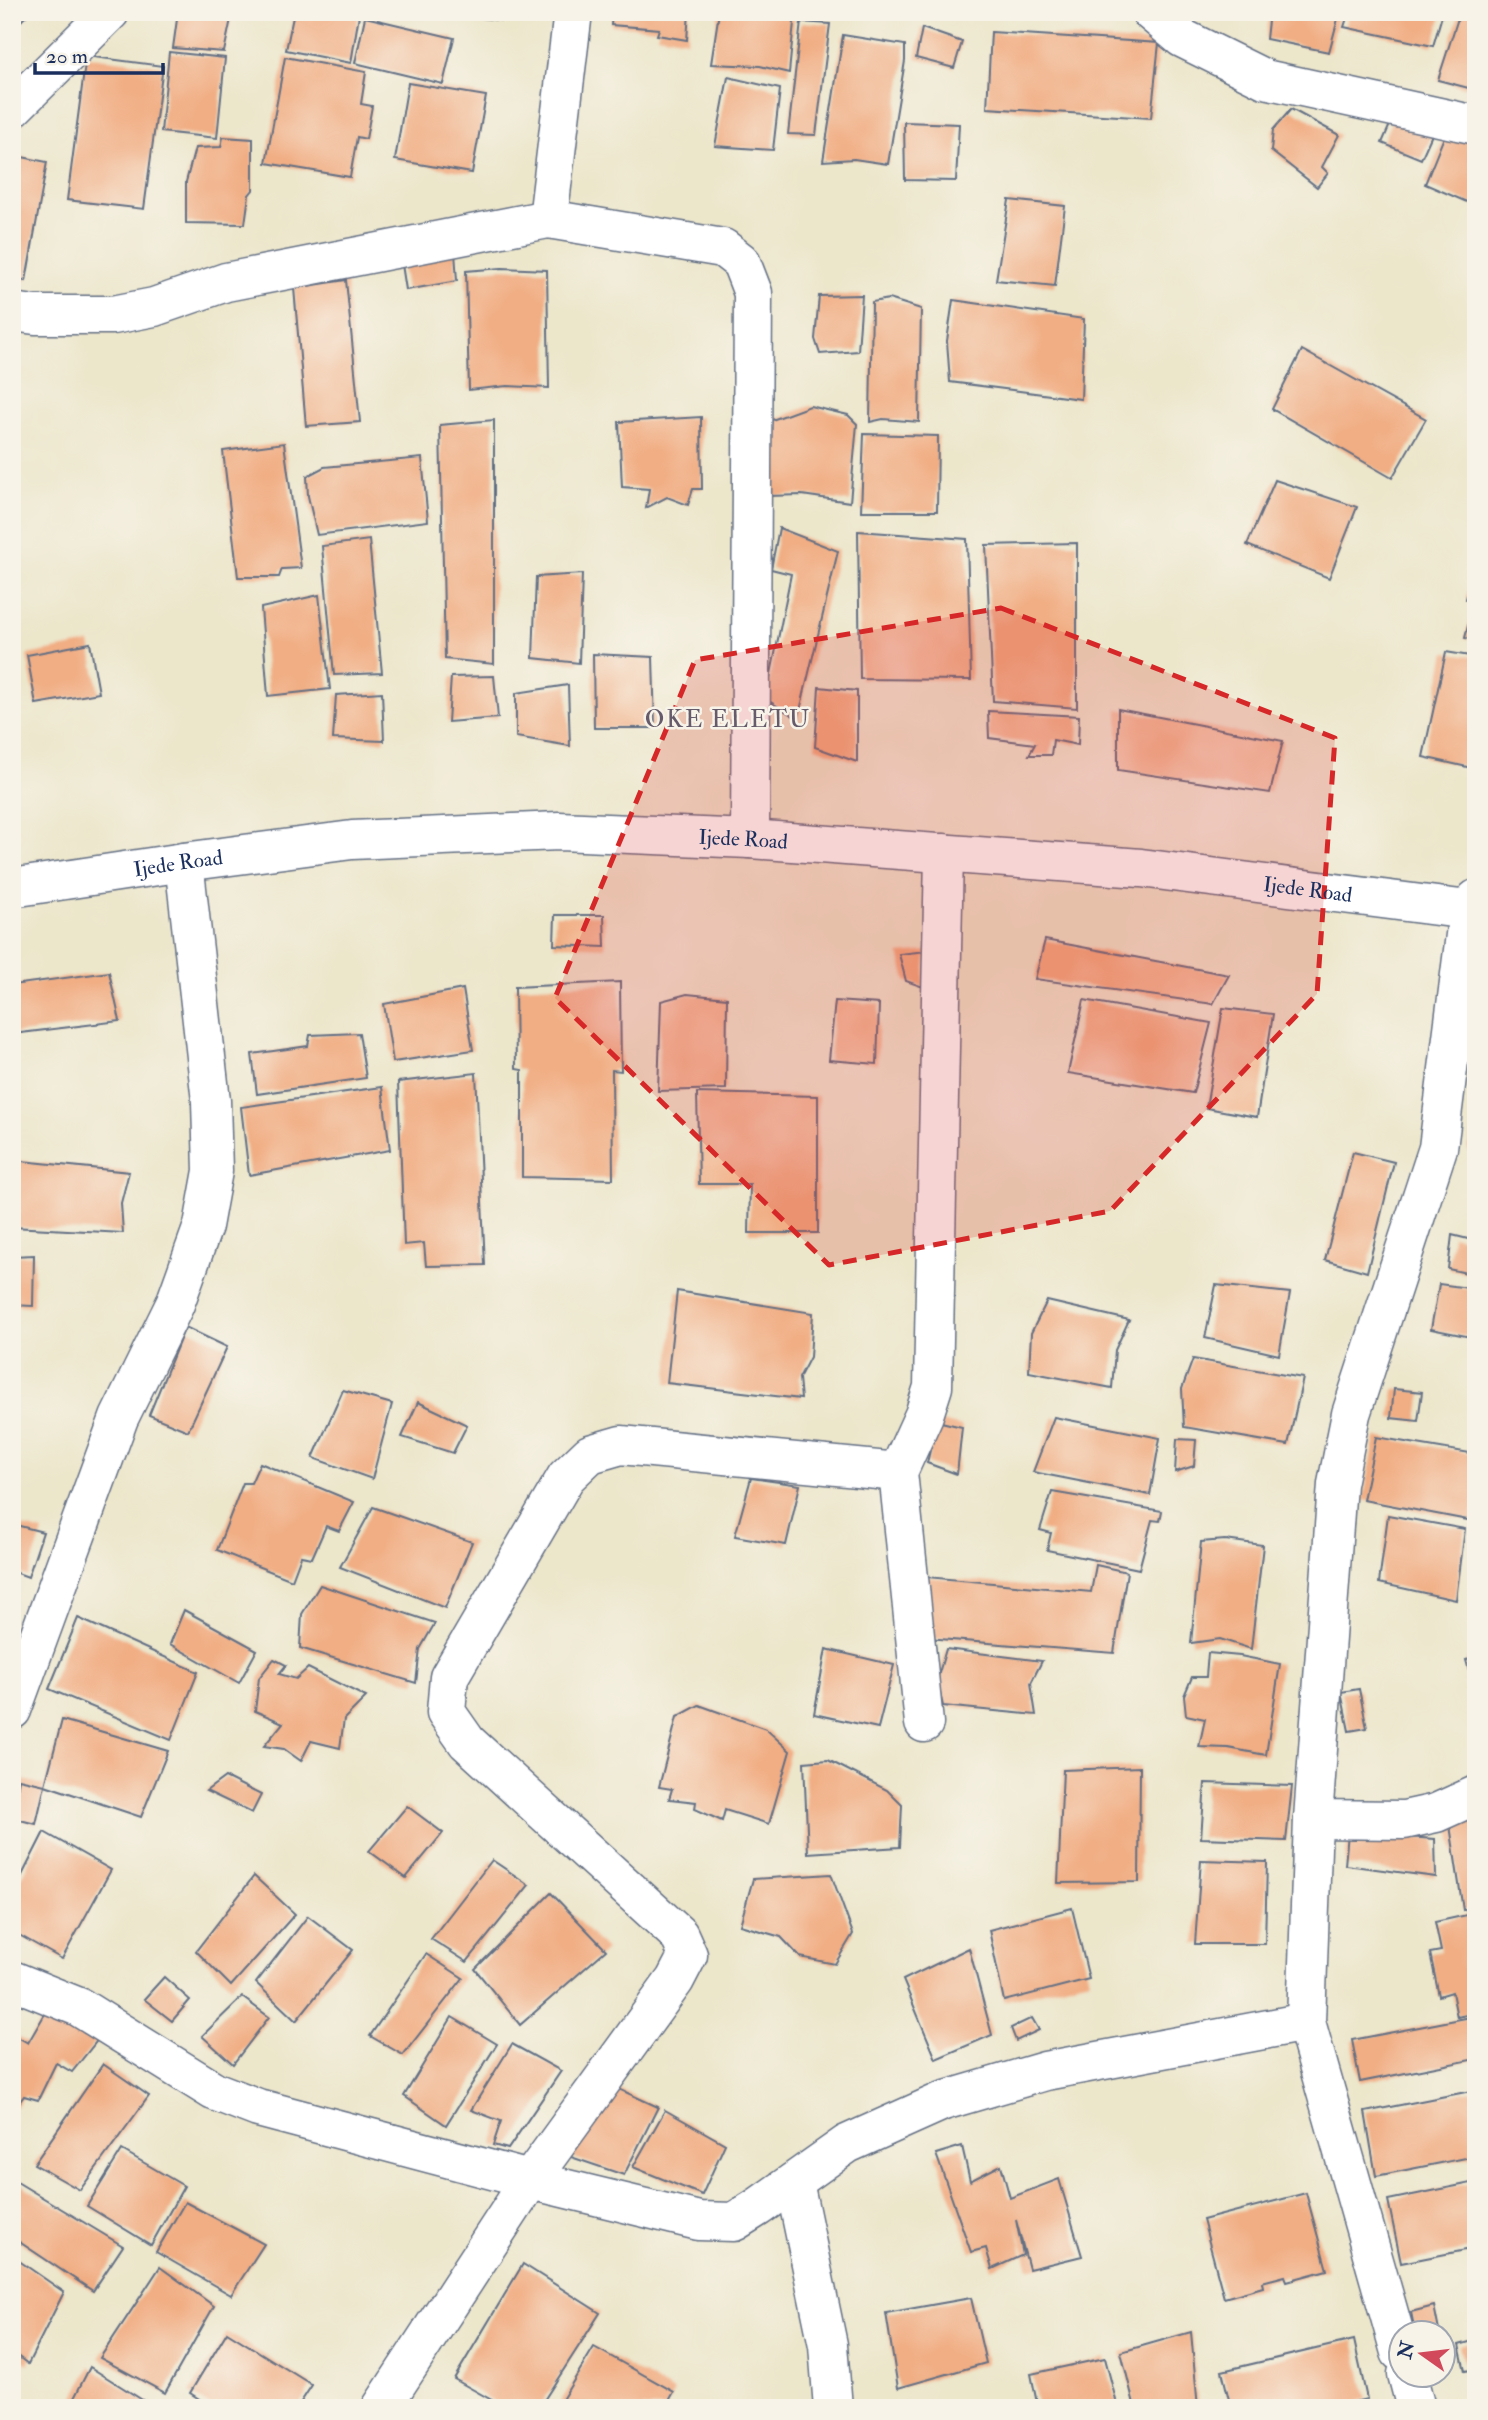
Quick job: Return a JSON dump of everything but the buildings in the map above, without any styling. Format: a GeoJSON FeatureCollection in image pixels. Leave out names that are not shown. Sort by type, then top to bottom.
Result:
{"type":"FeatureCollection","features":[{"type":"Feature","properties":{"kind":"street"},"geometry":{"type":"LineString","coordinates":[[12,109],[110,12]]}},
{"type":"Feature","properties":{"kind":"street"},"geometry":{"type":"LineString","coordinates":[[548,219],[572,12]]}},
{"type":"Feature","properties":{"kind":"street"},"geometry":{"type":"LineString","coordinates":[[1151,12],[1182,38],[1265,79],[1476,125]]}},
{"type":"Feature","properties":{"kind":"street"},"geometry":{"type":"LineString","coordinates":[[12,312],[35,315],[113,315],[155,307],[226,282],[548,219],[723,248],[741,262],[753,293],[750,839]]}},
{"type":"Feature","properties":{"kind":"street","name":"Ijede Road"},"geometry":{"type":"LineString","coordinates":[[12,888],[352,840],[546,831],[750,839],[1141,868],[1473,907]]}},
{"type":"Feature","properties":{"kind":"street"},"geometry":{"type":"LineString","coordinates":[[924,1723],[898,1472],[924,1415],[933,1387],[944,853]]}},
{"type":"Feature","properties":{"kind":"street"},"geometry":{"type":"LineString","coordinates":[[12,1710],[120,1418],[175,1304],[203,1226],[213,1171],[211,1101],[184,862]]}},
{"type":"Feature","properties":{"kind":"street"},"geometry":{"type":"LineString","coordinates":[[1391,2318],[1306,2022],[1312,1819],[1337,1484],[1351,1414],[1437,1148],[1473,907]]}},
{"type":"Feature","properties":{"kind":"street"},"geometry":{"type":"LineString","coordinates":[[381,2408],[530,2180],[675,1980],[688,1955],[680,1935],[467,1742],[446,1712],[449,1677],[566,1477],[590,1454],[621,1445],[898,1472]]}},
{"type":"Feature","properties":{"kind":"street"},"geometry":{"type":"LineString","coordinates":[[1312,1819],[1404,1820],[1436,1813],[1476,1795]]}},
{"type":"Feature","properties":{"kind":"street"},"geometry":{"type":"LineString","coordinates":[[12,1980],[79,2007],[214,2091],[258,2108],[530,2180],[699,2221],[733,2222],[847,2144],[943,2101],[1045,2071],[1306,2022]]}},
{"type":"Feature","properties":{"kind":"street"},"geometry":{"type":"LineString","coordinates":[[794,2182],[828,2345],[832,2408]]}},
{"type":"Feature","properties":{"kind":"street"},"geometry":{"type":"LineString","coordinates":[[1411,2388],[1416,2408]]}},
{"type":"Feature","properties":{"kind":"highlighted area"},"geometry":{"type":"Polygon","coordinates":[[[1001,608],[1335,738],[1317,994],[1110,1211],[829,1265],[555,998],[695,660],[1001,608]]]}},
{"type":"Feature","properties":{"kind":"district","name":"OKE ELETU"},"geometry":{"type":"Point","coordinates":[728,719]}}]}
